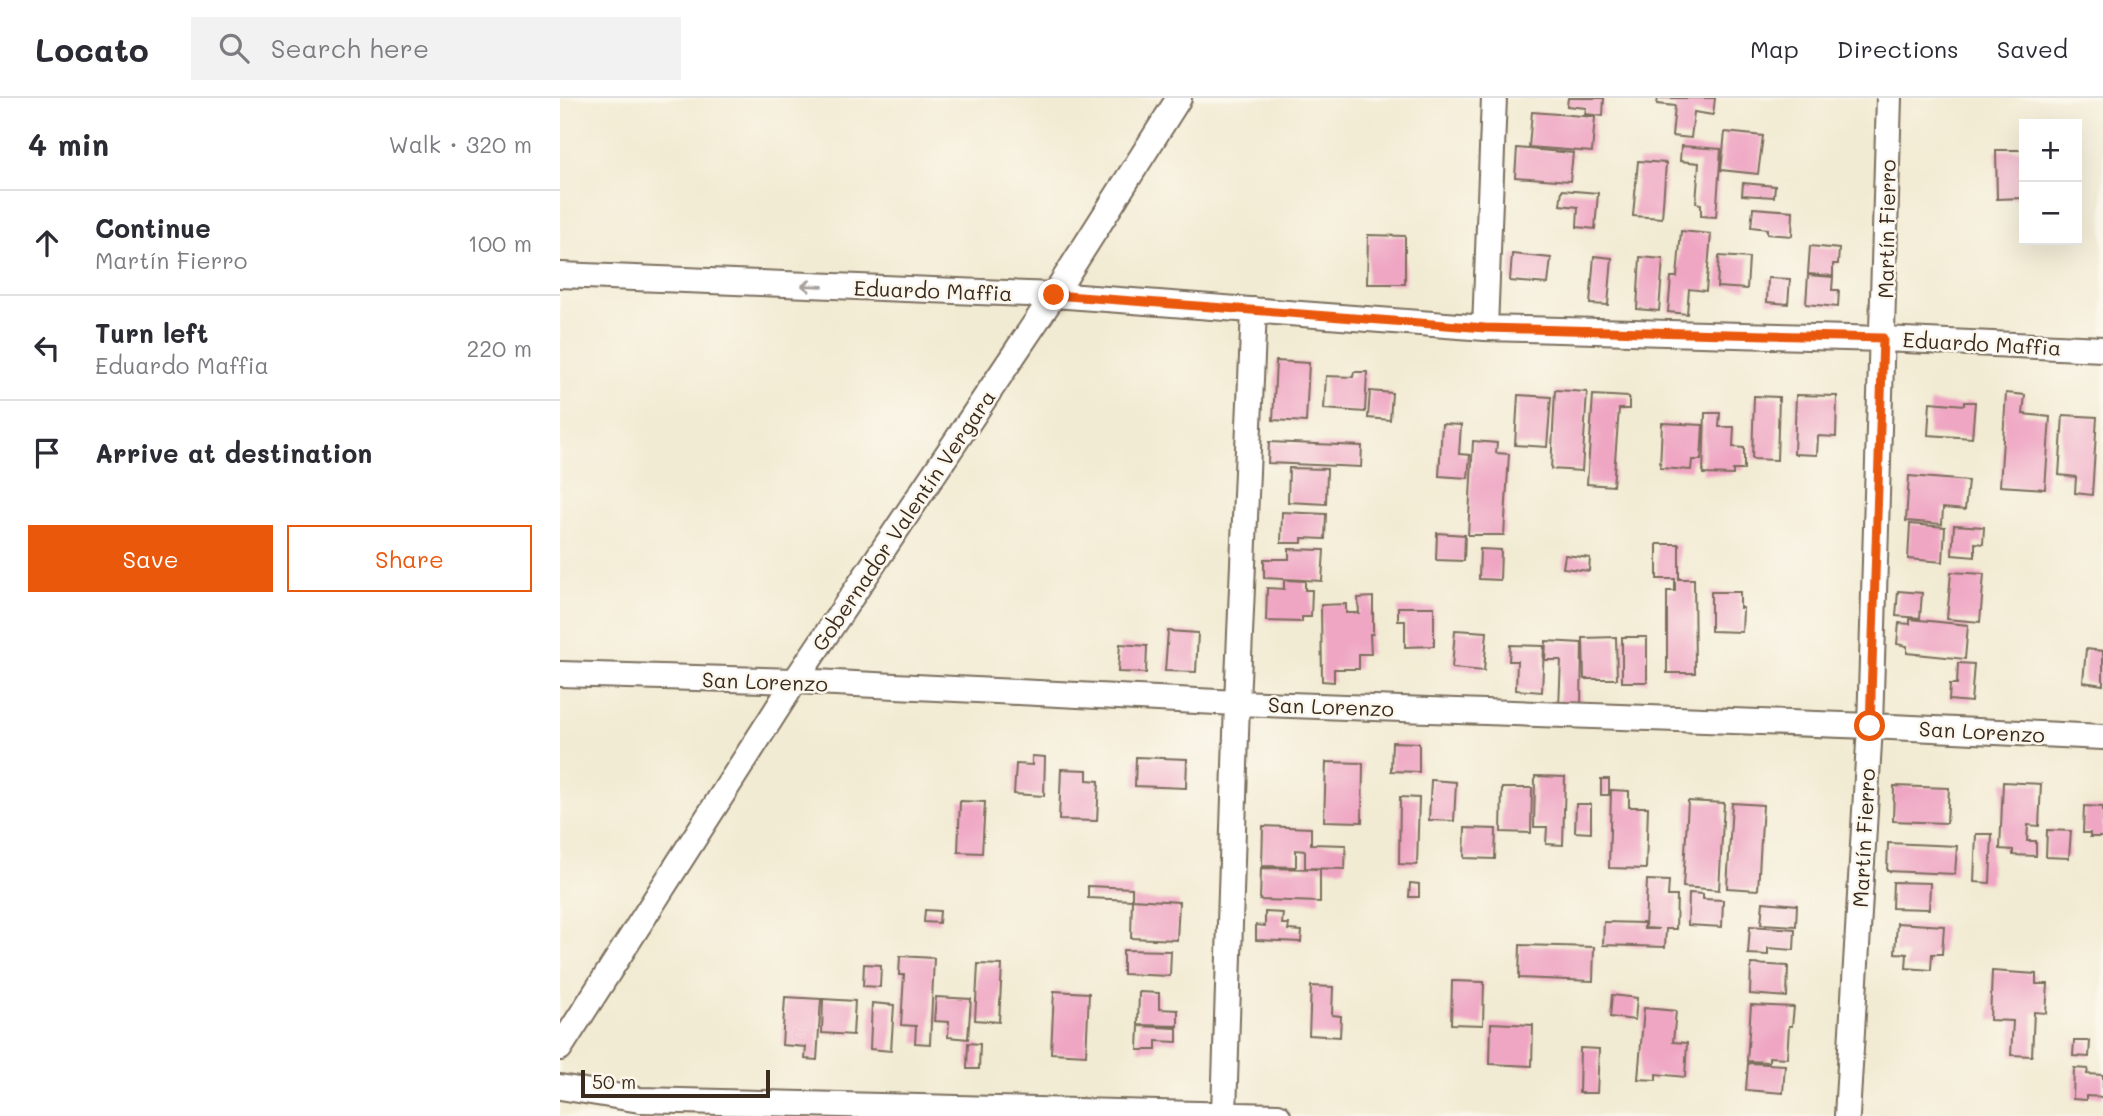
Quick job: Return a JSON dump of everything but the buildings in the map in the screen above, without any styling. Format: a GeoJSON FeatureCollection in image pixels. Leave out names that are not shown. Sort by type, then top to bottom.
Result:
{"type":"FeatureCollection","features":[{"type":"Feature","properties":{"kind":"street","name":"Gobernador Valentín Vergara"},"geometry":{"type":"LineString","coordinates":[[560,1048],[795,681],[1054,295],[1179,98]]}},
{"type":"Feature","properties":{"kind":"street"},"geometry":{"type":"LineString","coordinates":[[1485,328],[1494,98]]}},
{"type":"Feature","properties":{"kind":"street","name":"Martín Fierro"},"geometry":{"type":"LineString","coordinates":[[1847,1116],[1870,726],[1889,98]]}},
{"type":"Feature","properties":{"kind":"street","name":"Eduardo Maffia"},"geometry":{"type":"LineString","coordinates":[[560,275],[1054,295],[1485,328],[1883,338],[2103,349]]}},
{"type":"Feature","properties":{"kind":"street"},"geometry":{"type":"LineString","coordinates":[[1224,1113],[1237,703],[1254,310]]}},
{"type":"Feature","properties":{"kind":"street","name":"San Lorenzo"},"geometry":{"type":"LineString","coordinates":[[560,674],[795,681],[1237,703],[2103,737]]}},
{"type":"Feature","properties":{"kind":"street"},"geometry":{"type":"LineString","coordinates":[[560,1087],[640,1100],[1278,1116]]}},
{"type":"Feature","properties":{"kind":"route"},"geometry":{"type":"LineString","coordinates":[[1054,295],[1485,328],[1883,338],[1870,726]]}}]}
